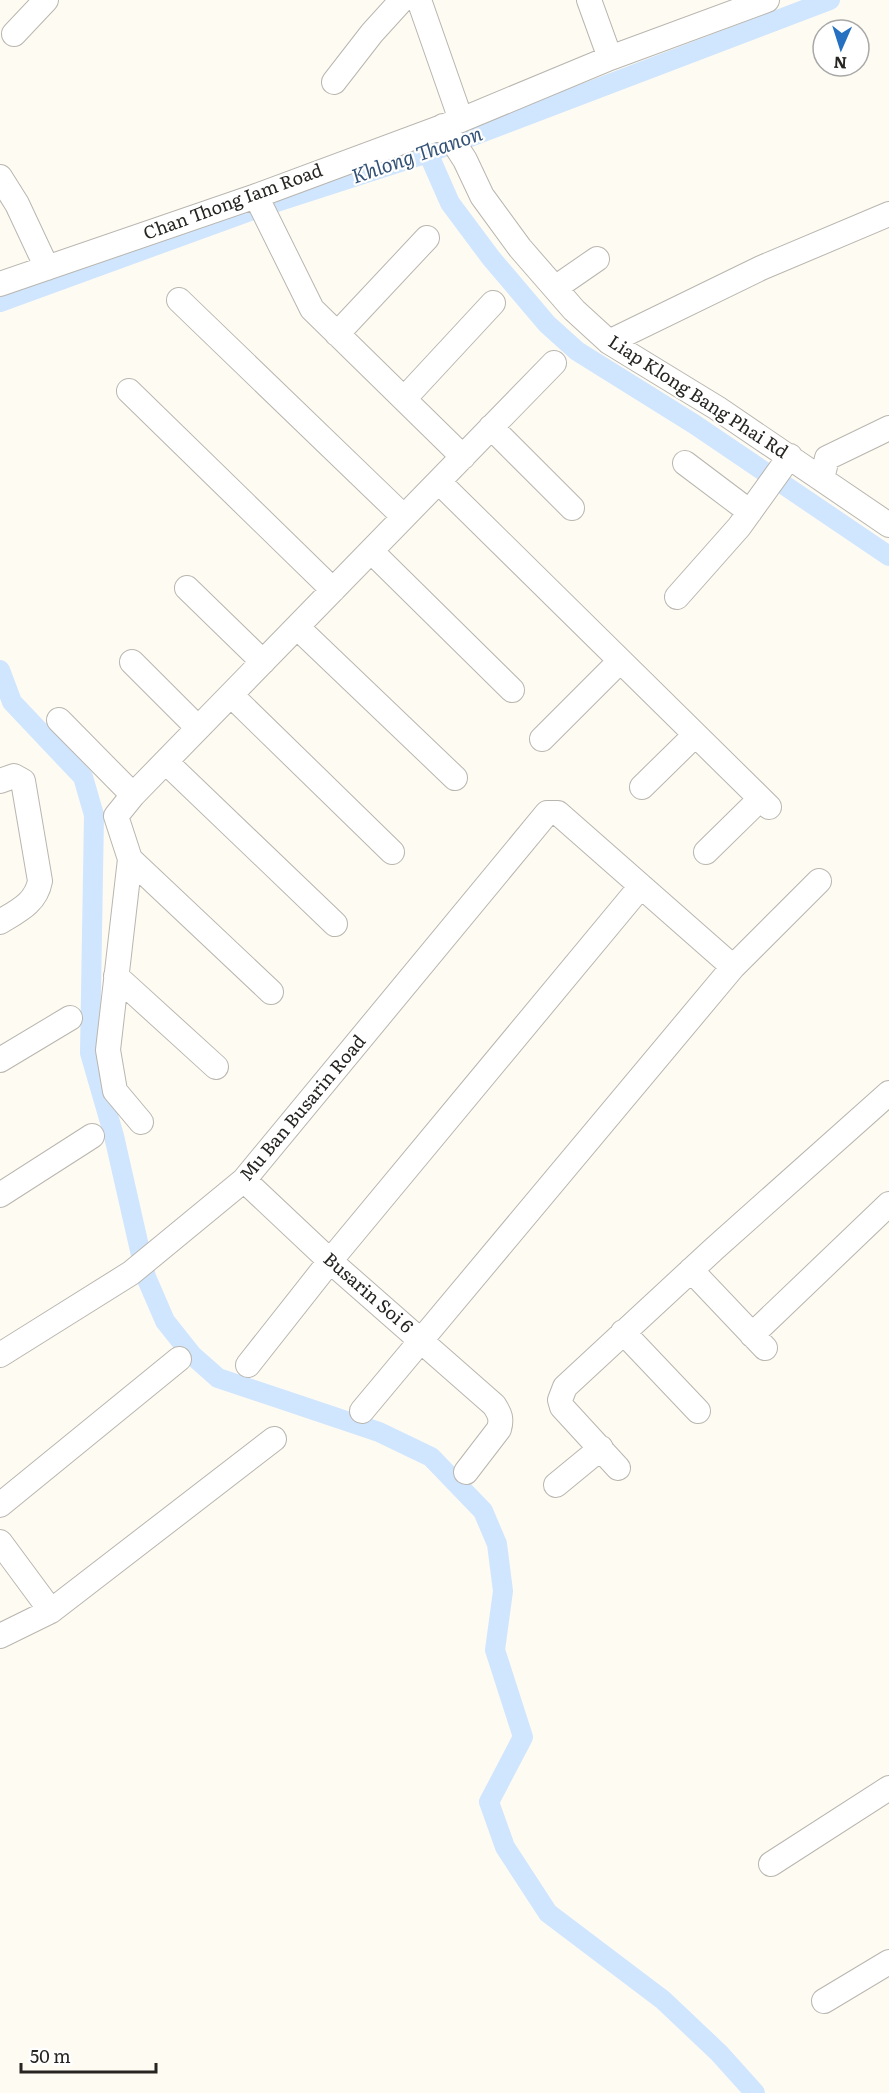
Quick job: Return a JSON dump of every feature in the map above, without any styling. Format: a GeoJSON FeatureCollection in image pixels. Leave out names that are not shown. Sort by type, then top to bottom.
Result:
{"type":"FeatureCollection","features":[{"type":"Feature","properties":{"kind":"street"},"geometry":{"type":"LineString","coordinates":[[14,34],[46,0]]}},
{"type":"Feature","properties":{"kind":"street"},"geometry":{"type":"LineString","coordinates":[[334,82],[372,33],[402,0]]}},
{"type":"Feature","properties":{"kind":"street","name":"Liap Klong Bang Phai Rd"},"geometry":{"type":"LineString","coordinates":[[419,0],[452,128],[482,196],[520,248],[574,310],[609,342],[717,408],[778,472],[822,479],[889,525]]}},
{"type":"Feature","properties":{"kind":"street"},"geometry":{"type":"LineString","coordinates":[[589,0],[610,58]]}},
{"type":"Feature","properties":{"kind":"street","name":"Chan Thong Iam Road"},"geometry":{"type":"LineString","coordinates":[[2,278],[47,268],[452,128],[610,58],[768,0]]}},
{"type":"Feature","properties":{"kind":"street"},"geometry":{"type":"LineString","coordinates":[[0,177],[17,204],[47,268]]}},
{"type":"Feature","properties":{"kind":"street"},"geometry":{"type":"LineString","coordinates":[[256,196],[312,309],[463,456]]}},
{"type":"Feature","properties":{"kind":"street"},"geometry":{"type":"LineString","coordinates":[[609,342],[761,268],[889,214]]}},
{"type":"Feature","properties":{"kind":"street"},"geometry":{"type":"LineString","coordinates":[[337,333],[427,238]]}},
{"type":"Feature","properties":{"kind":"street"},"geometry":{"type":"LineString","coordinates":[[555,288],[597,259]]}},
{"type":"Feature","properties":{"kind":"street"},"geometry":{"type":"LineString","coordinates":[[180,300],[404,517]]}},
{"type":"Feature","properties":{"kind":"street"},"geometry":{"type":"LineString","coordinates":[[404,399],[493,303]]}},
{"type":"Feature","properties":{"kind":"street"},"geometry":{"type":"LineString","coordinates":[[141,1122],[115,1091],[108,1050],[130,859],[116,816],[133,795],[554,363]]}},
{"type":"Feature","properties":{"kind":"street"},"geometry":{"type":"LineString","coordinates":[[129,391],[333,590]]}},
{"type":"Feature","properties":{"kind":"street"},"geometry":{"type":"LineString","coordinates":[[491,427],[572,508]]}},
{"type":"Feature","properties":{"kind":"street"},"geometry":{"type":"LineString","coordinates":[[822,479],[827,458],[889,428]]}},
{"type":"Feature","properties":{"kind":"street"},"geometry":{"type":"LineString","coordinates":[[685,463],[750,512]]}},
{"type":"Feature","properties":{"kind":"street"},"geometry":{"type":"LineString","coordinates":[[677,597],[739,527],[778,472]]}},
{"type":"Feature","properties":{"kind":"street"},"geometry":{"type":"LineString","coordinates":[[439,482],[765,803],[706,852]]}},
{"type":"Feature","properties":{"kind":"street"},"geometry":{"type":"LineString","coordinates":[[371,551],[512,690]]}},
{"type":"Feature","properties":{"kind":"street"},"geometry":{"type":"LineString","coordinates":[[187,588],[263,662]]}},
{"type":"Feature","properties":{"kind":"street"},"geometry":{"type":"LineString","coordinates":[[297,627],[455,778]]}},
{"type":"Feature","properties":{"kind":"street"},"geometry":{"type":"LineString","coordinates":[[542,739],[620,661]]}},
{"type":"Feature","properties":{"kind":"street"},"geometry":{"type":"LineString","coordinates":[[132,662],[198,728]]}},
{"type":"Feature","properties":{"kind":"street"},"geometry":{"type":"LineString","coordinates":[[231,695],[392,852]]}},
{"type":"Feature","properties":{"kind":"street"},"geometry":{"type":"LineString","coordinates":[[59,720],[133,795]]}},
{"type":"Feature","properties":{"kind":"street"},"geometry":{"type":"LineString","coordinates":[[642,787],[695,735]]}},
{"type":"Feature","properties":{"kind":"street"},"geometry":{"type":"LineString","coordinates":[[166,762],[335,924]]}},
{"type":"Feature","properties":{"kind":"street"},"geometry":{"type":"LineString","coordinates":[[0,781],[14,776],[23,781],[40,881],[38,890],[29,904],[0,922]]}},
{"type":"Feature","properties":{"kind":"street","name":"Mu Ban Busarin Road"},"geometry":{"type":"LineString","coordinates":[[0,1355],[131,1273],[244,1180],[543,816],[552,812],[558,813],[641,886]]}},
{"type":"Feature","properties":{"kind":"street"},"geometry":{"type":"LineString","coordinates":[[130,859],[271,992]]}},
{"type":"Feature","properties":{"kind":"street"},"geometry":{"type":"LineString","coordinates":[[362,1412],[733,967],[819,881]]}},
{"type":"Feature","properties":{"kind":"street"},"geometry":{"type":"LineString","coordinates":[[248,1365],[330,1261],[641,886],[733,967]]}},
{"type":"Feature","properties":{"kind":"street"},"geometry":{"type":"LineString","coordinates":[[116,976],[216,1067]]}},
{"type":"Feature","properties":{"kind":"street"},"geometry":{"type":"LineString","coordinates":[[0,1060],[70,1018]]}},
{"type":"Feature","properties":{"kind":"street"},"geometry":{"type":"LineString","coordinates":[[618,1468],[562,1407],[560,1400],[565,1387],[691,1270],[889,1093]]}},
{"type":"Feature","properties":{"kind":"street"},"geometry":{"type":"LineString","coordinates":[[0,1195],[92,1136]]}},
{"type":"Feature","properties":{"kind":"street","name":"Busarin Soi 6"},"geometry":{"type":"LineString","coordinates":[[244,1180],[330,1261],[494,1405],[500,1413],[499,1429],[466,1472]]}},
{"type":"Feature","properties":{"kind":"street"},"geometry":{"type":"LineString","coordinates":[[691,1270],[759,1341],[889,1204]]}},
{"type":"Feature","properties":{"kind":"street"},"geometry":{"type":"LineString","coordinates":[[623,1332],[698,1411]]}},
{"type":"Feature","properties":{"kind":"street"},"geometry":{"type":"LineString","coordinates":[[0,1505],[179,1359]]}},
{"type":"Feature","properties":{"kind":"street"},"geometry":{"type":"LineString","coordinates":[[0,1636],[51,1611],[274,1439]]}},
{"type":"Feature","properties":{"kind":"street"},"geometry":{"type":"LineString","coordinates":[[556,1485],[601,1448]]}},
{"type":"Feature","properties":{"kind":"street"},"geometry":{"type":"LineString","coordinates":[[0,1542],[51,1611]]}},
{"type":"Feature","properties":{"kind":"street"},"geometry":{"type":"LineString","coordinates":[[771,1864],[889,1788]]}},
{"type":"Feature","properties":{"kind":"street"},"geometry":{"type":"LineString","coordinates":[[824,2001],[889,1962]]}},
{"type":"Feature","properties":{"kind":"waterway","name":"Khlong Thanon"},"geometry":{"type":"LineString","coordinates":[[0,302],[261,207],[428,153],[830,0]]}},
{"type":"Feature","properties":{"kind":"waterway"},"geometry":{"type":"LineString","coordinates":[[428,153],[450,203],[491,258],[547,324],[577,351],[694,424],[889,556]]}},
{"type":"Feature","properties":{"kind":"waterway"},"geometry":{"type":"LineString","coordinates":[[0,670],[12,702],[83,777],[94,815],[90,1053],[114,1136],[146,1277],[165,1321],[192,1355],[218,1378],[379,1432],[431,1457],[483,1511],[497,1544],[503,1591],[495,1650],[523,1737],[489,1802],[505,1847],[548,1913],[663,2000],[719,2053],[755,2093]]}}]}
